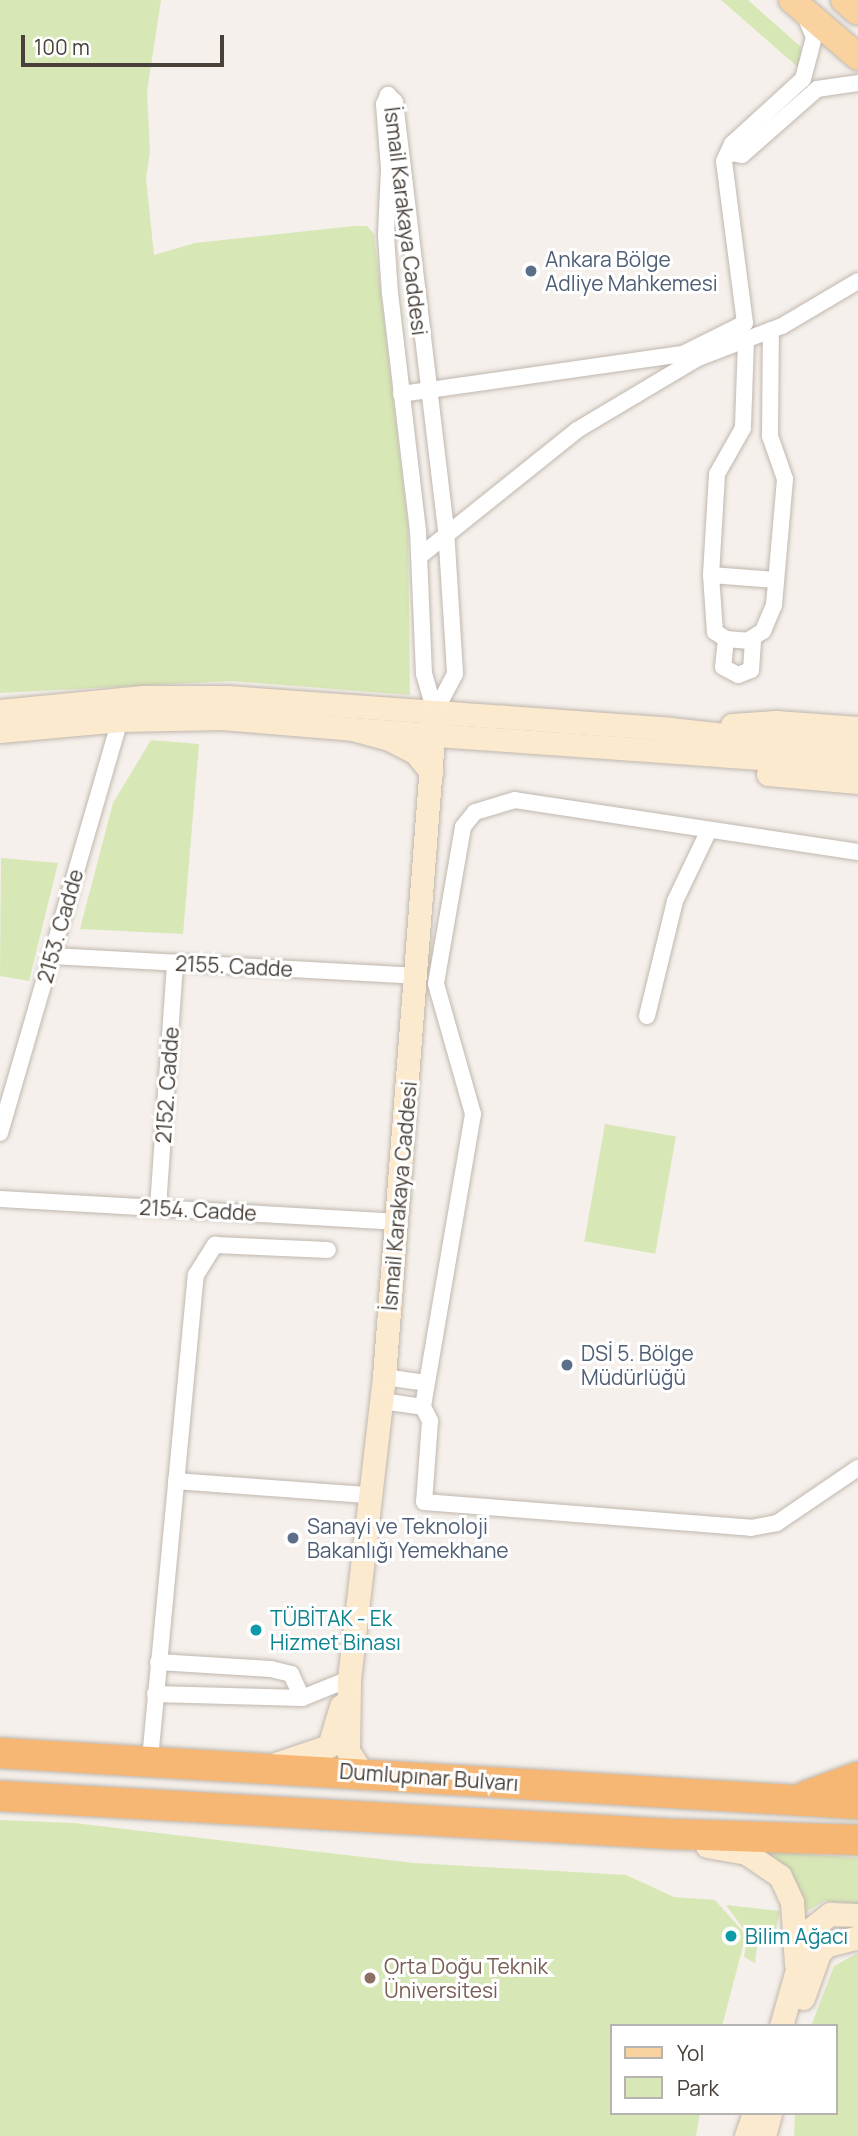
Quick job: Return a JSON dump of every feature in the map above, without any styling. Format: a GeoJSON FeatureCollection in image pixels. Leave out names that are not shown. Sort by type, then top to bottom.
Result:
{"type":"FeatureCollection","features":[{"type":"Feature","properties":{"kind":"highway","name":"Dumlupınar Bulvarı"},"geometry":{"type":"LineString","coordinates":[[0,1753],[150,1759],[858,1804]]}},
{"type":"Feature","properties":{"kind":"highway"},"geometry":{"type":"LineString","coordinates":[[795,1800],[858,1777]]}},
{"type":"Feature","properties":{"kind":"highway","name":"Dumlupınar Bulvarı"},"geometry":{"type":"LineString","coordinates":[[0,1796],[686,1834],[858,1840]]}},
{"type":"Feature","properties":{"kind":"main road"},"geometry":{"type":"LineString","coordinates":[[844,0],[858,11]]}},
{"type":"Feature","properties":{"kind":"main road"},"geometry":{"type":"LineString","coordinates":[[798,4],[858,57]]}},
{"type":"Feature","properties":{"kind":"main road"},"geometry":{"type":"LineString","coordinates":[[806,1837],[858,1852]]}},
{"type":"Feature","properties":{"kind":"street"},"geometry":{"type":"LineString","coordinates":[[853,0],[858,11]]}},
{"type":"Feature","properties":{"kind":"street"},"geometry":{"type":"LineString","coordinates":[[401,394],[683,354],[745,323],[724,161],[731,153],[732,144],[803,79],[814,37],[798,4]]}},
{"type":"Feature","properties":{"kind":"street"},"geometry":{"type":"LineString","coordinates":[[731,153],[742,155],[817,89],[858,83]]}},
{"type":"Feature","properties":{"kind":"street","name":"İsmail Karakaya Caddesi"},"geometry":{"type":"LineString","coordinates":[[398,1776],[361,1771],[352,1762],[348,1751],[349,1679],[368,1495],[382,1401],[435,712],[424,674],[420,556],[386,235],[389,168],[384,104],[388,95],[397,114],[427,391],[446,534],[455,674],[435,712]]}},
{"type":"Feature","properties":{"kind":"street"},"geometry":{"type":"LineString","coordinates":[[420,556],[577,430],[698,358],[771,330],[858,281]]}},
{"type":"Feature","properties":{"kind":"street"},"geometry":{"type":"LineString","coordinates":[[726,639],[723,667],[738,675],[751,670],[754,640],[772,614],[785,480],[770,436],[771,330]]}},
{"type":"Feature","properties":{"kind":"street"},"geometry":{"type":"LineString","coordinates":[[746,340],[743,428],[717,474],[711,575],[714,628],[726,639],[754,640]]}},
{"type":"Feature","properties":{"kind":"street"},"geometry":{"type":"LineString","coordinates":[[711,575],[776,580]]}},
{"type":"Feature","properties":{"kind":"street"},"geometry":{"type":"LineString","coordinates":[[0,711],[143,697],[227,697],[435,712],[669,740],[855,756]]}},
{"type":"Feature","properties":{"kind":"street"},"geometry":{"type":"LineString","coordinates":[[0,731],[120,720],[222,718],[433,736],[669,740],[776,722],[855,756]]}},
{"type":"Feature","properties":{"kind":"street","name":"2153. Cadde"},"geometry":{"type":"LineString","coordinates":[[0,1133],[120,720]]}},
{"type":"Feature","properties":{"kind":"street"},"geometry":{"type":"LineString","coordinates":[[352,729],[389,739],[415,752],[431,772],[462,737]]}},
{"type":"Feature","properties":{"kind":"street"},"geometry":{"type":"LineString","coordinates":[[858,852],[516,800],[475,812],[463,827],[436,984],[473,1114],[423,1407],[430,1421],[425,1502],[751,1528],[777,1523],[858,1468]]}},
{"type":"Feature","properties":{"kind":"street"},"geometry":{"type":"LineString","coordinates":[[647,1016],[675,901],[709,830]]}},
{"type":"Feature","properties":{"kind":"street","name":"2155. Cadde"},"geometry":{"type":"LineString","coordinates":[[51,956],[416,976]]}},
{"type":"Feature","properties":{"kind":"street","name":"2152. Cadde"},"geometry":{"type":"LineString","coordinates":[[158,1208],[176,963]]}},
{"type":"Feature","properties":{"kind":"street","name":"2154. Cadde"},"geometry":{"type":"LineString","coordinates":[[0,1199],[396,1222]]}},
{"type":"Feature","properties":{"kind":"street"},"geometry":{"type":"LineString","coordinates":[[150,1759],[196,1275],[215,1245],[328,1250]]}},
{"type":"Feature","properties":{"kind":"street"},"geometry":{"type":"LineString","coordinates":[[384,1377],[426,1383]]}},
{"type":"Feature","properties":{"kind":"street"},"geometry":{"type":"LineString","coordinates":[[382,1401],[423,1407]]}},
{"type":"Feature","properties":{"kind":"street"},"geometry":{"type":"LineString","coordinates":[[176,1481],[368,1495]]}},
{"type":"Feature","properties":{"kind":"street"},"geometry":{"type":"LineString","coordinates":[[158,1662],[271,1669],[291,1674],[302,1698]]}},
{"type":"Feature","properties":{"kind":"street"},"geometry":{"type":"LineString","coordinates":[[155,1694],[302,1698],[349,1679]]}},
{"type":"Feature","properties":{"kind":"street","name":"İsmail Karakaya Caddesi"},"geometry":{"type":"LineString","coordinates":[[264,1767],[316,1754],[329,1746],[349,1679]]}},
{"type":"Feature","properties":{"kind":"street"},"geometry":{"type":"LineString","coordinates":[[686,1834],[706,1846],[746,1853],[780,1876],[792,1902],[805,1969]]}},
{"type":"Feature","properties":{"kind":"street"},"geometry":{"type":"LineString","coordinates":[[795,2024],[805,1969],[808,1931],[830,1914],[858,1915]]}},
{"type":"Feature","properties":{"kind":"street"},"geometry":{"type":"LineString","coordinates":[[782,2024],[805,1969],[827,1945],[858,1937]]}},
{"type":"Feature","properties":{"kind":"street"},"geometry":{"type":"LineString","coordinates":[[746,2136],[753,2115]]}},
{"type":"Feature","properties":{"kind":"street"},"geometry":{"type":"LineString","coordinates":[[764,2136],[769,2115]]}},
{"type":"Feature","properties":{"kind":"green space"},"geometry":{"type":"Polygon","coordinates":[[[0,0],[161,0],[147,92],[150,152],[146,178],[154,255],[195,243],[354,226],[367,226],[374,234],[408,526],[410,695],[230,681],[0,693],[0,0]]]}},
{"type":"Feature","properties":{"kind":"green space"},"geometry":{"type":"Polygon","coordinates":[[[721,0],[748,0],[801,47],[800,69],[721,0]]]}},
{"type":"Feature","properties":{"kind":"green space"},"geometry":{"type":"Polygon","coordinates":[[[151,740],[199,744],[183,934],[80,929],[113,803],[151,740]]]}},
{"type":"Feature","properties":{"kind":"green space"},"geometry":{"type":"Polygon","coordinates":[[[1,858],[58,863],[29,981],[0,976],[1,858]]]}},
{"type":"Feature","properties":{"kind":"green space"},"geometry":{"type":"Polygon","coordinates":[[[605,1124],[676,1137],[655,1254],[584,1241],[605,1124]]]}},
{"type":"Feature","properties":{"kind":"green space","name":"Orta Doğu Teknik Üniversitesi"},"geometry":{"type":"Polygon","coordinates":[[[0,1820],[74,1823],[414,1863],[626,1875],[674,1897],[715,1900],[746,1935],[723,2024],[610,2024],[610,2115],[700,2115],[696,2136],[0,2136],[0,1820]]]}},
{"type":"Feature","properties":{"kind":"green space"},"geometry":{"type":"Polygon","coordinates":[[[760,1850],[858,1858],[858,1904],[824,1901],[803,1914],[760,1850]]]}},
{"type":"Feature","properties":{"kind":"green space"},"geometry":{"type":"Polygon","coordinates":[[[726,1905],[780,1911],[774,1938],[758,1938],[755,1963],[744,1957],[748,1935],[726,1905]]]}},
{"type":"Feature","properties":{"kind":"green space"},"geometry":{"type":"Polygon","coordinates":[[[858,1953],[858,2136],[794,2136],[795,2115],[837,2115],[837,2024],[812,2024],[834,1966],[858,1953]]]}},
{"type":"Feature","properties":{"kind":"place","name":"Ankara Bölge Adliye Mahkemesi"},"geometry":{"type":"Point","coordinates":[531,271]}},
{"type":"Feature","properties":{"kind":"place","name":"DSİ 5. Bölge Müdürlüğü"},"geometry":{"type":"Point","coordinates":[567,1365]}},
{"type":"Feature","properties":{"kind":"place","name":"Sanayi ve Teknoloji Bakanlığı Yemekhane"},"geometry":{"type":"Point","coordinates":[293,1538]}},
{"type":"Feature","properties":{"kind":"place","name":"TÜBİTAK - Ek Hizmet Binası"},"geometry":{"type":"Point","coordinates":[256,1630]}},
{"type":"Feature","properties":{"kind":"place","name":"Bilim Ağacı"},"geometry":{"type":"Point","coordinates":[731,1936]}},
{"type":"Feature","properties":{"kind":"place","name":"Orta Doğu Teknik Üniversitesi"},"geometry":{"type":"Point","coordinates":[370,1978]}}]}
